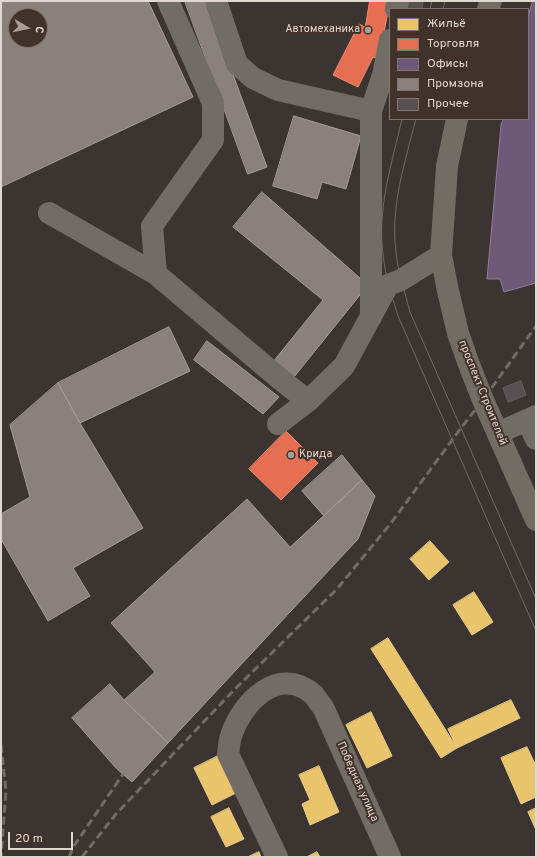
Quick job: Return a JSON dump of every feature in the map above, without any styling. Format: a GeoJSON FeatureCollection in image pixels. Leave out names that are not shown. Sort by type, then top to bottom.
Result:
{"type":"FeatureCollection","features":[{"type":"Feature","properties":{"kind":"main road","name":"проспект Строителей"},"geometry":{"type":"LineString","coordinates":[[457,120],[447,166],[441,256],[458,333],[473,375],[536,520]]}},
{"type":"Feature","properties":{"kind":"street"},"geometry":{"type":"LineString","coordinates":[[156,274],[152,226],[213,140],[213,103],[168,1]]}},
{"type":"Feature","properties":{"kind":"street"},"geometry":{"type":"LineString","coordinates":[[216,1],[237,64],[253,78],[278,90],[371,111]]}},
{"type":"Feature","properties":{"kind":"street"},"geometry":{"type":"LineString","coordinates":[[372,317],[371,111],[383,75],[389,45]]}},
{"type":"Feature","properties":{"kind":"street"},"geometry":{"type":"LineString","coordinates":[[49,213],[156,274],[308,401]]}},
{"type":"Feature","properties":{"kind":"street"},"geometry":{"type":"LineString","coordinates":[[278,424],[308,401],[344,366],[388,286],[441,256]]}},
{"type":"Feature","properties":{"kind":"street"},"geometry":{"type":"LineString","coordinates":[[498,434],[533,425]]}},
{"type":"Feature","properties":{"kind":"street","name":"Победная улица"},"geometry":{"type":"LineString","coordinates":[[276,857],[228,754],[230,737],[240,716],[255,696],[273,685],[286,683],[301,687],[314,696],[323,708],[390,857]]}},
{"type":"Feature","properties":{"kind":"building: Жильё"},"geometry":{"type":"Polygon","coordinates":[[[430,541],[449,562],[429,580],[410,559],[430,541]]]}},
{"type":"Feature","properties":{"kind":"building: Жильё"},"geometry":{"type":"Polygon","coordinates":[[[474,592],[493,622],[472,635],[453,605],[474,592]]]}},
{"type":"Feature","properties":{"kind":"building: Жильё"},"geometry":{"type":"Polygon","coordinates":[[[388,638],[457,748],[441,758],[371,649],[388,638]]]}},
{"type":"Feature","properties":{"kind":"building: Жильё"},"geometry":{"type":"Polygon","coordinates":[[[511,700],[520,718],[457,748],[448,729],[511,700]]]}},
{"type":"Feature","properties":{"kind":"building: Жильё"},"geometry":{"type":"Polygon","coordinates":[[[371,712],[392,756],[367,768],[346,725],[371,712]]]}},
{"type":"Feature","properties":{"kind":"building: Жильё"},"geometry":{"type":"Polygon","coordinates":[[[527,747],[536,766],[536,797],[521,804],[501,758],[527,747]]]}},
{"type":"Feature","properties":{"kind":"building: Жильё"},"geometry":{"type":"Polygon","coordinates":[[[218,756],[236,793],[212,805],[194,768],[218,756]]]}},
{"type":"Feature","properties":{"kind":"building: Жильё"},"geometry":{"type":"Polygon","coordinates":[[[319,766],[339,812],[310,825],[302,804],[310,800],[299,775],[319,766]]]}},
{"type":"Feature","properties":{"kind":"building: Жильё"},"geometry":{"type":"Polygon","coordinates":[[[229,808],[244,839],[226,847],[211,817],[229,808]]]}},
{"type":"Feature","properties":{"kind":"building: Жильё"},"geometry":{"type":"Polygon","coordinates":[[[536,808],[536,830],[528,812],[536,808]]]}},
{"type":"Feature","properties":{"kind":"building: Жильё"},"geometry":{"type":"Polygon","coordinates":[[[259,852],[261,857],[248,857],[259,852]]]}},
{"type":"Feature","properties":{"kind":"building: Жильё"},"geometry":{"type":"Polygon","coordinates":[[[317,852],[320,857],[307,857],[317,852]]]}},
{"type":"Feature","properties":{"kind":"building: Торговля"},"geometry":{"type":"Polygon","coordinates":[[[370,1],[390,1],[379,59],[373,57],[358,87],[333,75],[359,24],[365,27],[370,1]]]}},
{"type":"Feature","properties":{"kind":"building: Торговля"},"geometry":{"type":"Polygon","coordinates":[[[286,431],[318,463],[281,500],[249,469],[286,431]]]}},
{"type":"Feature","properties":{"kind":"building: Офисы"},"geometry":{"type":"Polygon","coordinates":[[[533,1],[536,1],[536,283],[504,292],[500,279],[487,279],[501,125],[503,120],[529,120],[529,14],[533,1]]]}},
{"type":"Feature","properties":{"kind":"building: Промзона"},"geometry":{"type":"Polygon","coordinates":[[[1,1],[148,1],[193,97],[1,187],[1,1]]]}},
{"type":"Feature","properties":{"kind":"building: Промзона"},"geometry":{"type":"Polygon","coordinates":[[[185,1],[206,1],[267,167],[248,174],[185,1]]]}},
{"type":"Feature","properties":{"kind":"building: Промзона"},"geometry":{"type":"Polygon","coordinates":[[[294,116],[361,136],[346,189],[322,182],[317,199],[273,186],[294,116]]]}},
{"type":"Feature","properties":{"kind":"building: Промзона"},"geometry":{"type":"Polygon","coordinates":[[[262,192],[368,285],[294,377],[273,362],[323,300],[233,227],[262,192]]]}},
{"type":"Feature","properties":{"kind":"building: Промзона"},"geometry":{"type":"Polygon","coordinates":[[[169,327],[190,371],[80,423],[58,383],[169,327]]]}},
{"type":"Feature","properties":{"kind":"building: Промзона"},"geometry":{"type":"Polygon","coordinates":[[[207,341],[279,397],[263,414],[194,360],[207,341]]]}},
{"type":"Feature","properties":{"kind":"building: Промзона"},"geometry":{"type":"Polygon","coordinates":[[[58,383],[80,423],[143,528],[73,568],[90,596],[48,621],[1,539],[1,514],[30,497],[10,425],[58,383]]]}},
{"type":"Feature","properties":{"kind":"building: Промзона"},"geometry":{"type":"Polygon","coordinates":[[[342,455],[362,480],[324,516],[302,491],[342,455]]]}},
{"type":"Feature","properties":{"kind":"building: Промзона"},"geometry":{"type":"Polygon","coordinates":[[[362,480],[375,496],[358,539],[168,743],[124,700],[155,672],[111,623],[247,499],[290,547],[362,480]]]}},
{"type":"Feature","properties":{"kind":"building: Промзона"},"geometry":{"type":"Polygon","coordinates":[[[110,684],[124,700],[168,743],[132,782],[116,768],[72,718],[110,684]]]}},
{"type":"Feature","properties":{"kind":"building: Прочее"},"geometry":{"type":"Polygon","coordinates":[[[408,1],[423,1],[422,8],[406,8],[408,1]]]}},
{"type":"Feature","properties":{"kind":"building: Прочее"},"geometry":{"type":"Polygon","coordinates":[[[521,381],[526,395],[508,402],[503,388],[521,381]]]}},
{"type":"Feature","properties":{"kind":"tram line"},"geometry":{"type":"LineString","coordinates":[[430,8],[432,1]]}},
{"type":"Feature","properties":{"kind":"tram line"},"geometry":{"type":"LineString","coordinates":[[443,8],[445,1]]}},
{"type":"Feature","properties":{"kind":"tram line"},"geometry":{"type":"LineString","coordinates":[[402,120],[386,186],[382,220],[383,254],[389,286],[398,316],[536,631]]}},
{"type":"Feature","properties":{"kind":"tram line"},"geometry":{"type":"LineString","coordinates":[[416,120],[403,168],[395,218],[396,252],[400,275],[410,312],[536,599]]}},
{"type":"Feature","properties":{"kind":"railway"},"geometry":{"type":"LineString","coordinates":[[82,857],[116,814],[235,689],[337,589],[391,523],[536,326]]}},
{"type":"Feature","properties":{"kind":"railway"},"geometry":{"type":"LineString","coordinates":[[1,745],[6,791],[1,857]]}},
{"type":"Feature","properties":{"kind":"railway"},"geometry":{"type":"LineString","coordinates":[[69,857],[74,846],[123,774]]}},
{"type":"Feature","properties":{"kind":"place","name":"Автомеханика"},"geometry":{"type":"Point","coordinates":[368,30]}},
{"type":"Feature","properties":{"kind":"place","name":"Крида"},"geometry":{"type":"Point","coordinates":[291,455]}}]}
